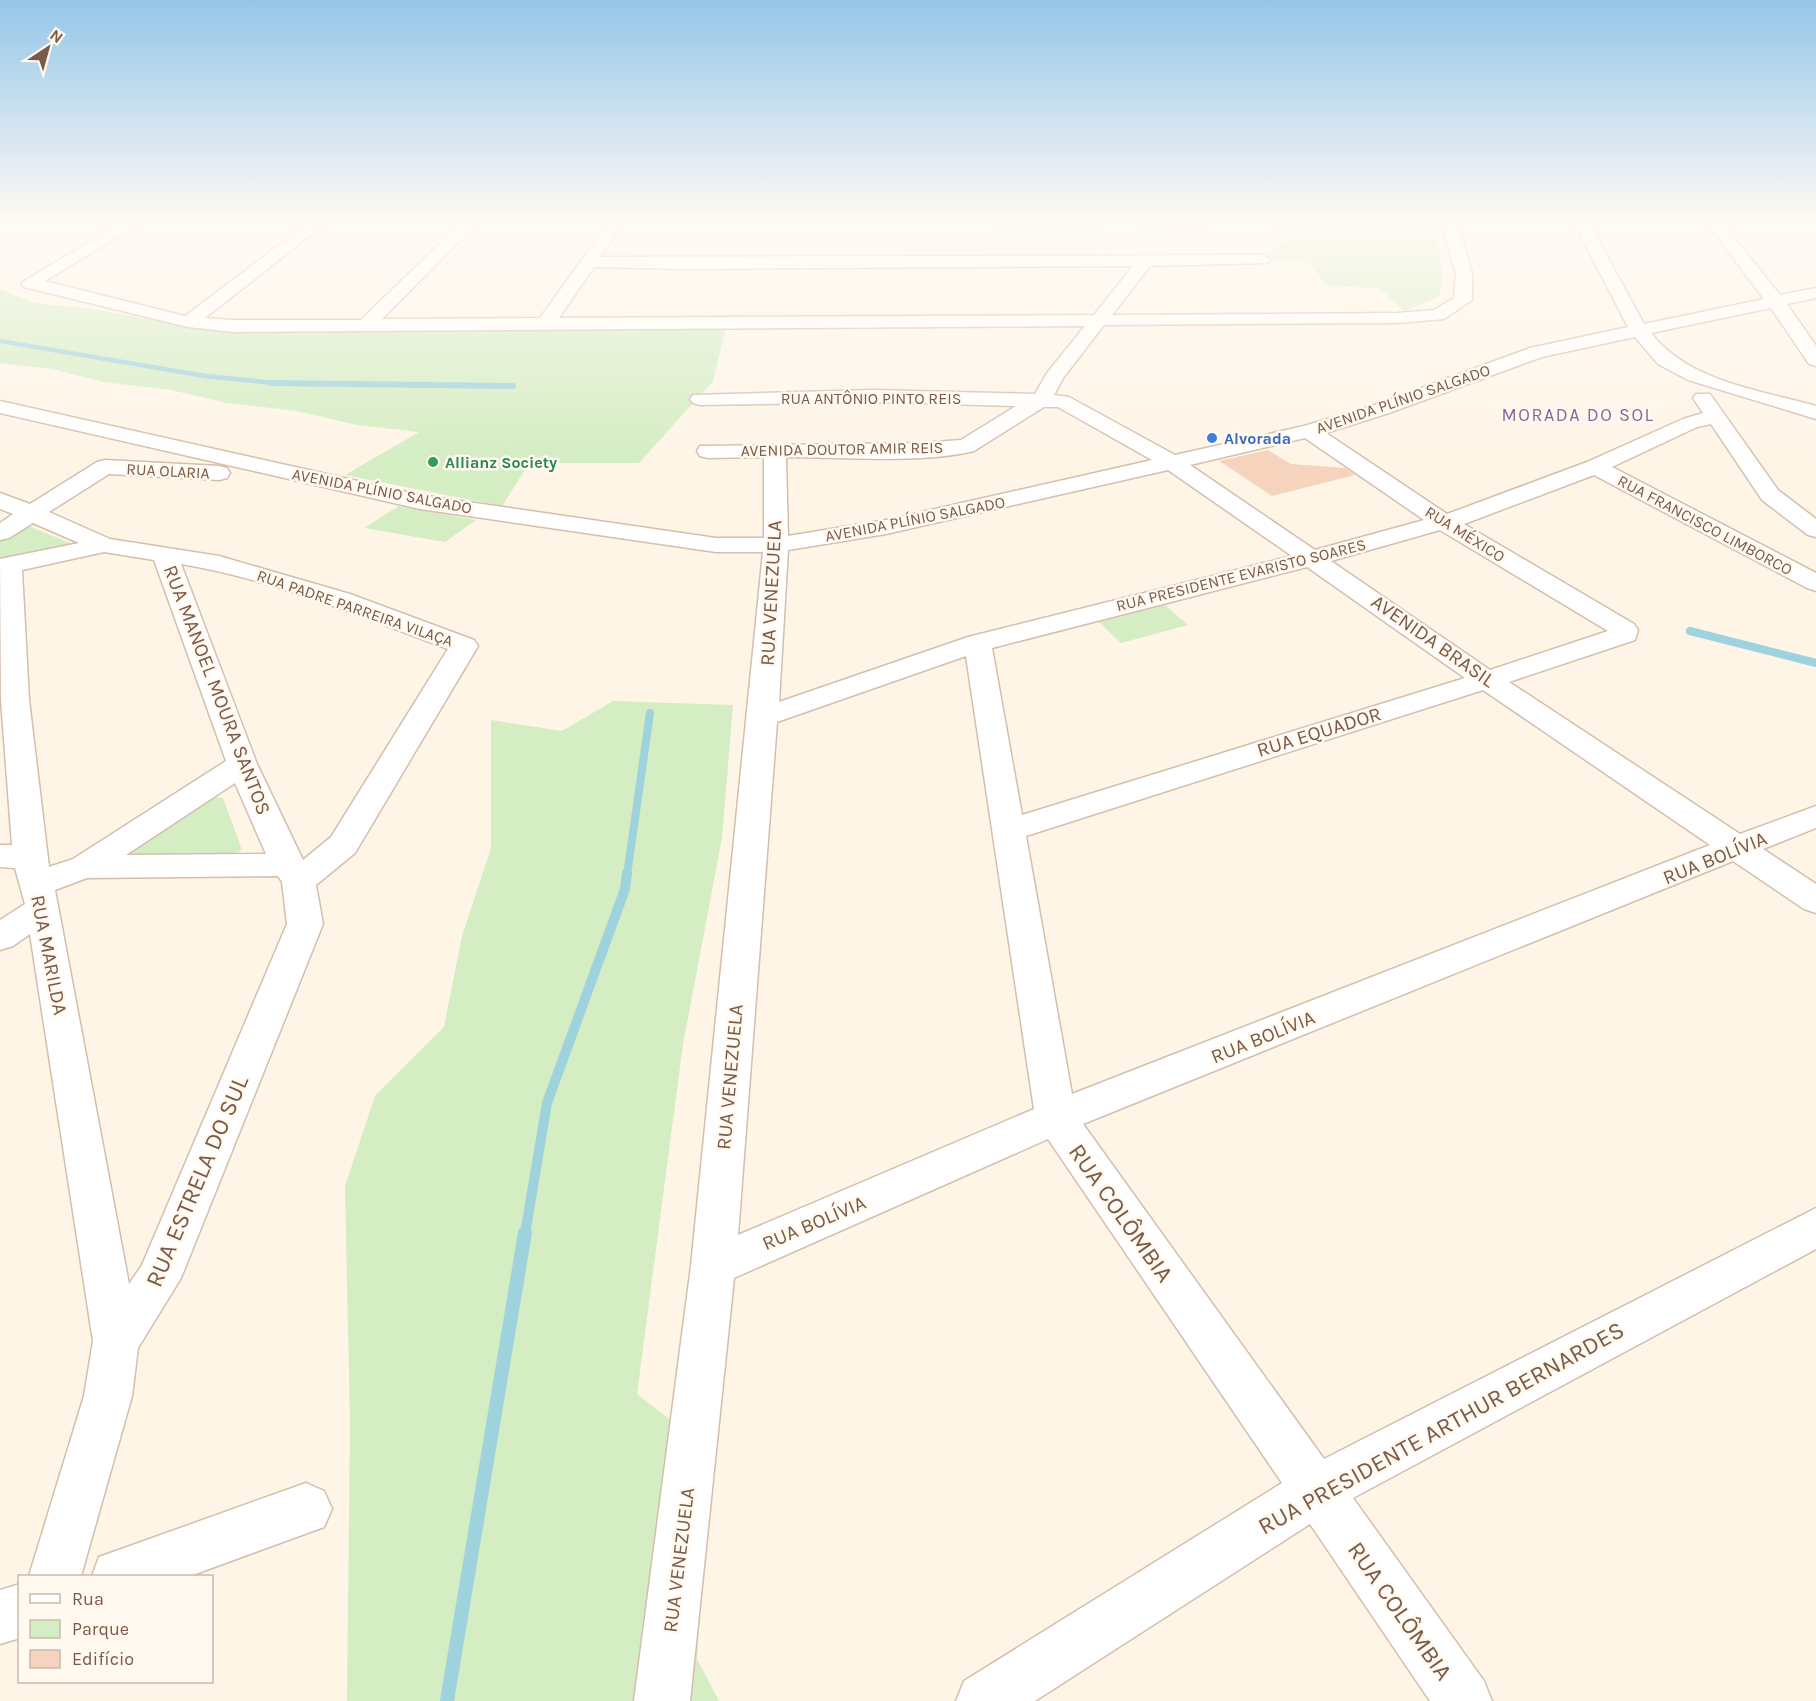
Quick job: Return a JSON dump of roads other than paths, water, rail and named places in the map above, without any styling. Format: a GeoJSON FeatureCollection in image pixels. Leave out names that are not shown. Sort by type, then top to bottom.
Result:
{"type":"FeatureCollection","features":[{"type":"Feature","properties":{"kind":"street"},"geometry":{"type":"LineString","coordinates":[[92,298],[188,322],[233,326],[1398,318],[1438,315],[1463,298]]}},
{"type":"Feature","properties":{"kind":"street"},"geometry":{"type":"LineString","coordinates":[[188,322],[219,298]]}},
{"type":"Feature","properties":{"kind":"street"},"geometry":{"type":"LineString","coordinates":[[365,326],[393,298]]}},
{"type":"Feature","properties":{"kind":"street"},"geometry":{"type":"LineString","coordinates":[[545,325],[564,298]]}},
{"type":"Feature","properties":{"kind":"street","name":"AVENIDA DOUTOR AMIR REIS"},"geometry":{"type":"LineString","coordinates":[[708,451],[921,450],[966,446],[1041,399],[1054,377],[1117,298]]}},
{"type":"Feature","properties":{"kind":"street"},"geometry":{"type":"LineString","coordinates":[[1622,298],[1639,329],[1663,358],[1674,366],[1708,380],[1816,413]]}},
{"type":"Feature","properties":{"kind":"street"},"geometry":{"type":"LineString","coordinates":[[1773,298],[1816,360]]}},
{"type":"Feature","properties":{"kind":"street","name":"AVENIDA PLÍNIO SALGADO"},"geometry":{"type":"LineString","coordinates":[[0,407],[420,502],[716,545],[776,545],[886,527],[1309,431],[1382,409],[1536,352],[1792,298]]}},
{"type":"Feature","properties":{"kind":"street"},"geometry":{"type":"LineString","coordinates":[[1716,316],[1816,324]]}},
{"type":"Feature","properties":{"kind":"street"},"geometry":{"type":"LineString","coordinates":[[1708,380],[1699,392],[1714,417],[1770,495],[1816,530]]}},
{"type":"Feature","properties":{"kind":"street","name":"RUA ANTÔNIO PINTO REIS"},"geometry":{"type":"LineString","coordinates":[[700,399],[872,396],[1041,399]]}},
{"type":"Feature","properties":{"kind":"street","name":"AVENIDA BRASIL"},"geometry":{"type":"LineString","coordinates":[[1041,399],[1062,400],[1173,463],[1314,558],[1487,680],[1816,901]]}},
{"type":"Feature","properties":{"kind":"street","name":"RUA PRESIDENTE EVARISTO SOARES"},"geometry":{"type":"LineString","coordinates":[[763,717],[978,642],[1314,558],[1472,514],[1595,467],[1681,426],[1714,417]]}},
{"type":"Feature","properties":{"kind":"street","name":"RUA MÉXICO"},"geometry":{"type":"LineString","coordinates":[[1309,431],[1442,521],[1625,630]]}},
{"type":"Feature","properties":{"kind":"street","name":"RUA VENEZUELA"},"geometry":{"type":"LineString","coordinates":[[662,1701],[713,1266],[763,717],[776,545],[775,451]]}},
{"type":"Feature","properties":{"kind":"street","name":"RUA OLARIA"},"geometry":{"type":"LineString","coordinates":[[0,533],[105,467],[320,478]]}},
{"type":"Feature","properties":{"kind":"street","name":"RUA FRANCISCO LIMBORCO"},"geometry":{"type":"LineString","coordinates":[[1595,467],[1816,583]]}},
{"type":"Feature","properties":{"kind":"street"},"geometry":{"type":"LineString","coordinates":[[0,500],[104,545]]}},
{"type":"Feature","properties":{"kind":"street"},"geometry":{"type":"LineString","coordinates":[[4,566],[104,545]]}},
{"type":"Feature","properties":{"kind":"street","name":"RUA PADRE PARREIRA VILAÇA"},"geometry":{"type":"LineString","coordinates":[[104,545],[219,563],[341,600],[464,646],[343,845],[293,873]]}},
{"type":"Feature","properties":{"kind":"street","name":"RUA MANOEL MOURA SANTOS"},"geometry":{"type":"LineString","coordinates":[[165,556],[242,764],[293,873],[305,924]]}},
{"type":"Feature","properties":{"kind":"street","name":"RUA MARILDA"},"geometry":{"type":"LineString","coordinates":[[4,566],[27,876],[116,1341]]}},
{"type":"Feature","properties":{"kind":"street","name":"RUA EQUADOR"},"geometry":{"type":"LineString","coordinates":[[1009,830],[1487,680],[1623,635],[1625,630]]}},
{"type":"Feature","properties":{"kind":"street","name":"RUA COLÔMBIA"},"geometry":{"type":"LineString","coordinates":[[978,642],[1056,1118],[1464,1701]]}},
{"type":"Feature","properties":{"kind":"street"},"geometry":{"type":"LineString","coordinates":[[85,867],[242,764]]}},
{"type":"Feature","properties":{"kind":"street","name":"RUA BOLÍVIA"},"geometry":{"type":"LineString","coordinates":[[713,1266],[1056,1118],[1816,816]]}},
{"type":"Feature","properties":{"kind":"street"},"geometry":{"type":"LineString","coordinates":[[0,937],[27,876],[85,867],[293,873]]}},
{"type":"Feature","properties":{"kind":"street","name":"RUA ESTRELA DO SUL"},"geometry":{"type":"LineString","coordinates":[[55,1575],[108,1396],[116,1341],[159,1278],[305,924]]}},
{"type":"Feature","properties":{"kind":"street","name":"RUA PRESIDENTE ARTHUR BERNARDES"},"geometry":{"type":"LineString","coordinates":[[984,1701],[1315,1491],[1816,1227]]}},
{"type":"Feature","properties":{"kind":"street"},"geometry":{"type":"LineString","coordinates":[[121,1575],[306,1509]]}},
{"type":"Feature","properties":{"kind":"street"},"geometry":{"type":"LineString","coordinates":[[0,1617],[18,1612]]}},
{"type":"Feature","properties":{"kind":"waterway"},"geometry":{"type":"LineString","coordinates":[[0,341],[205,376],[276,383]]}},
{"type":"Feature","properties":{"kind":"waterway"},"geometry":{"type":"LineString","coordinates":[[271,383],[276,383]]}},
{"type":"Feature","properties":{"kind":"waterway"},"geometry":{"type":"LineString","coordinates":[[276,383],[513,386]]}},
{"type":"Feature","properties":{"kind":"waterway"},"geometry":{"type":"LineString","coordinates":[[276,383],[285,384]]}},
{"type":"Feature","properties":{"kind":"waterway"},"geometry":{"type":"LineString","coordinates":[[1690,631],[1816,663]]}},
{"type":"Feature","properties":{"kind":"waterway"},"geometry":{"type":"LineString","coordinates":[[627,875],[650,713]]}},
{"type":"Feature","properties":{"kind":"waterway"},"geometry":{"type":"LineString","coordinates":[[525,1234],[547,1103],[625,889],[627,873]]}},
{"type":"Feature","properties":{"kind":"waterway"},"geometry":{"type":"LineString","coordinates":[[447,1701],[525,1233]]}},
{"type":"Feature","properties":{"kind":"place","name":"Alvorada"},"geometry":{"type":"Point","coordinates":[1212,438]}},
{"type":"Feature","properties":{"kind":"place","name":"Allianz Society"},"geometry":{"type":"Point","coordinates":[433,462]}},
{"type":"Feature","properties":{"kind":"district","name":"MORADA DO SOL"},"geometry":{"type":"Point","coordinates":[1578,415]}}]}
